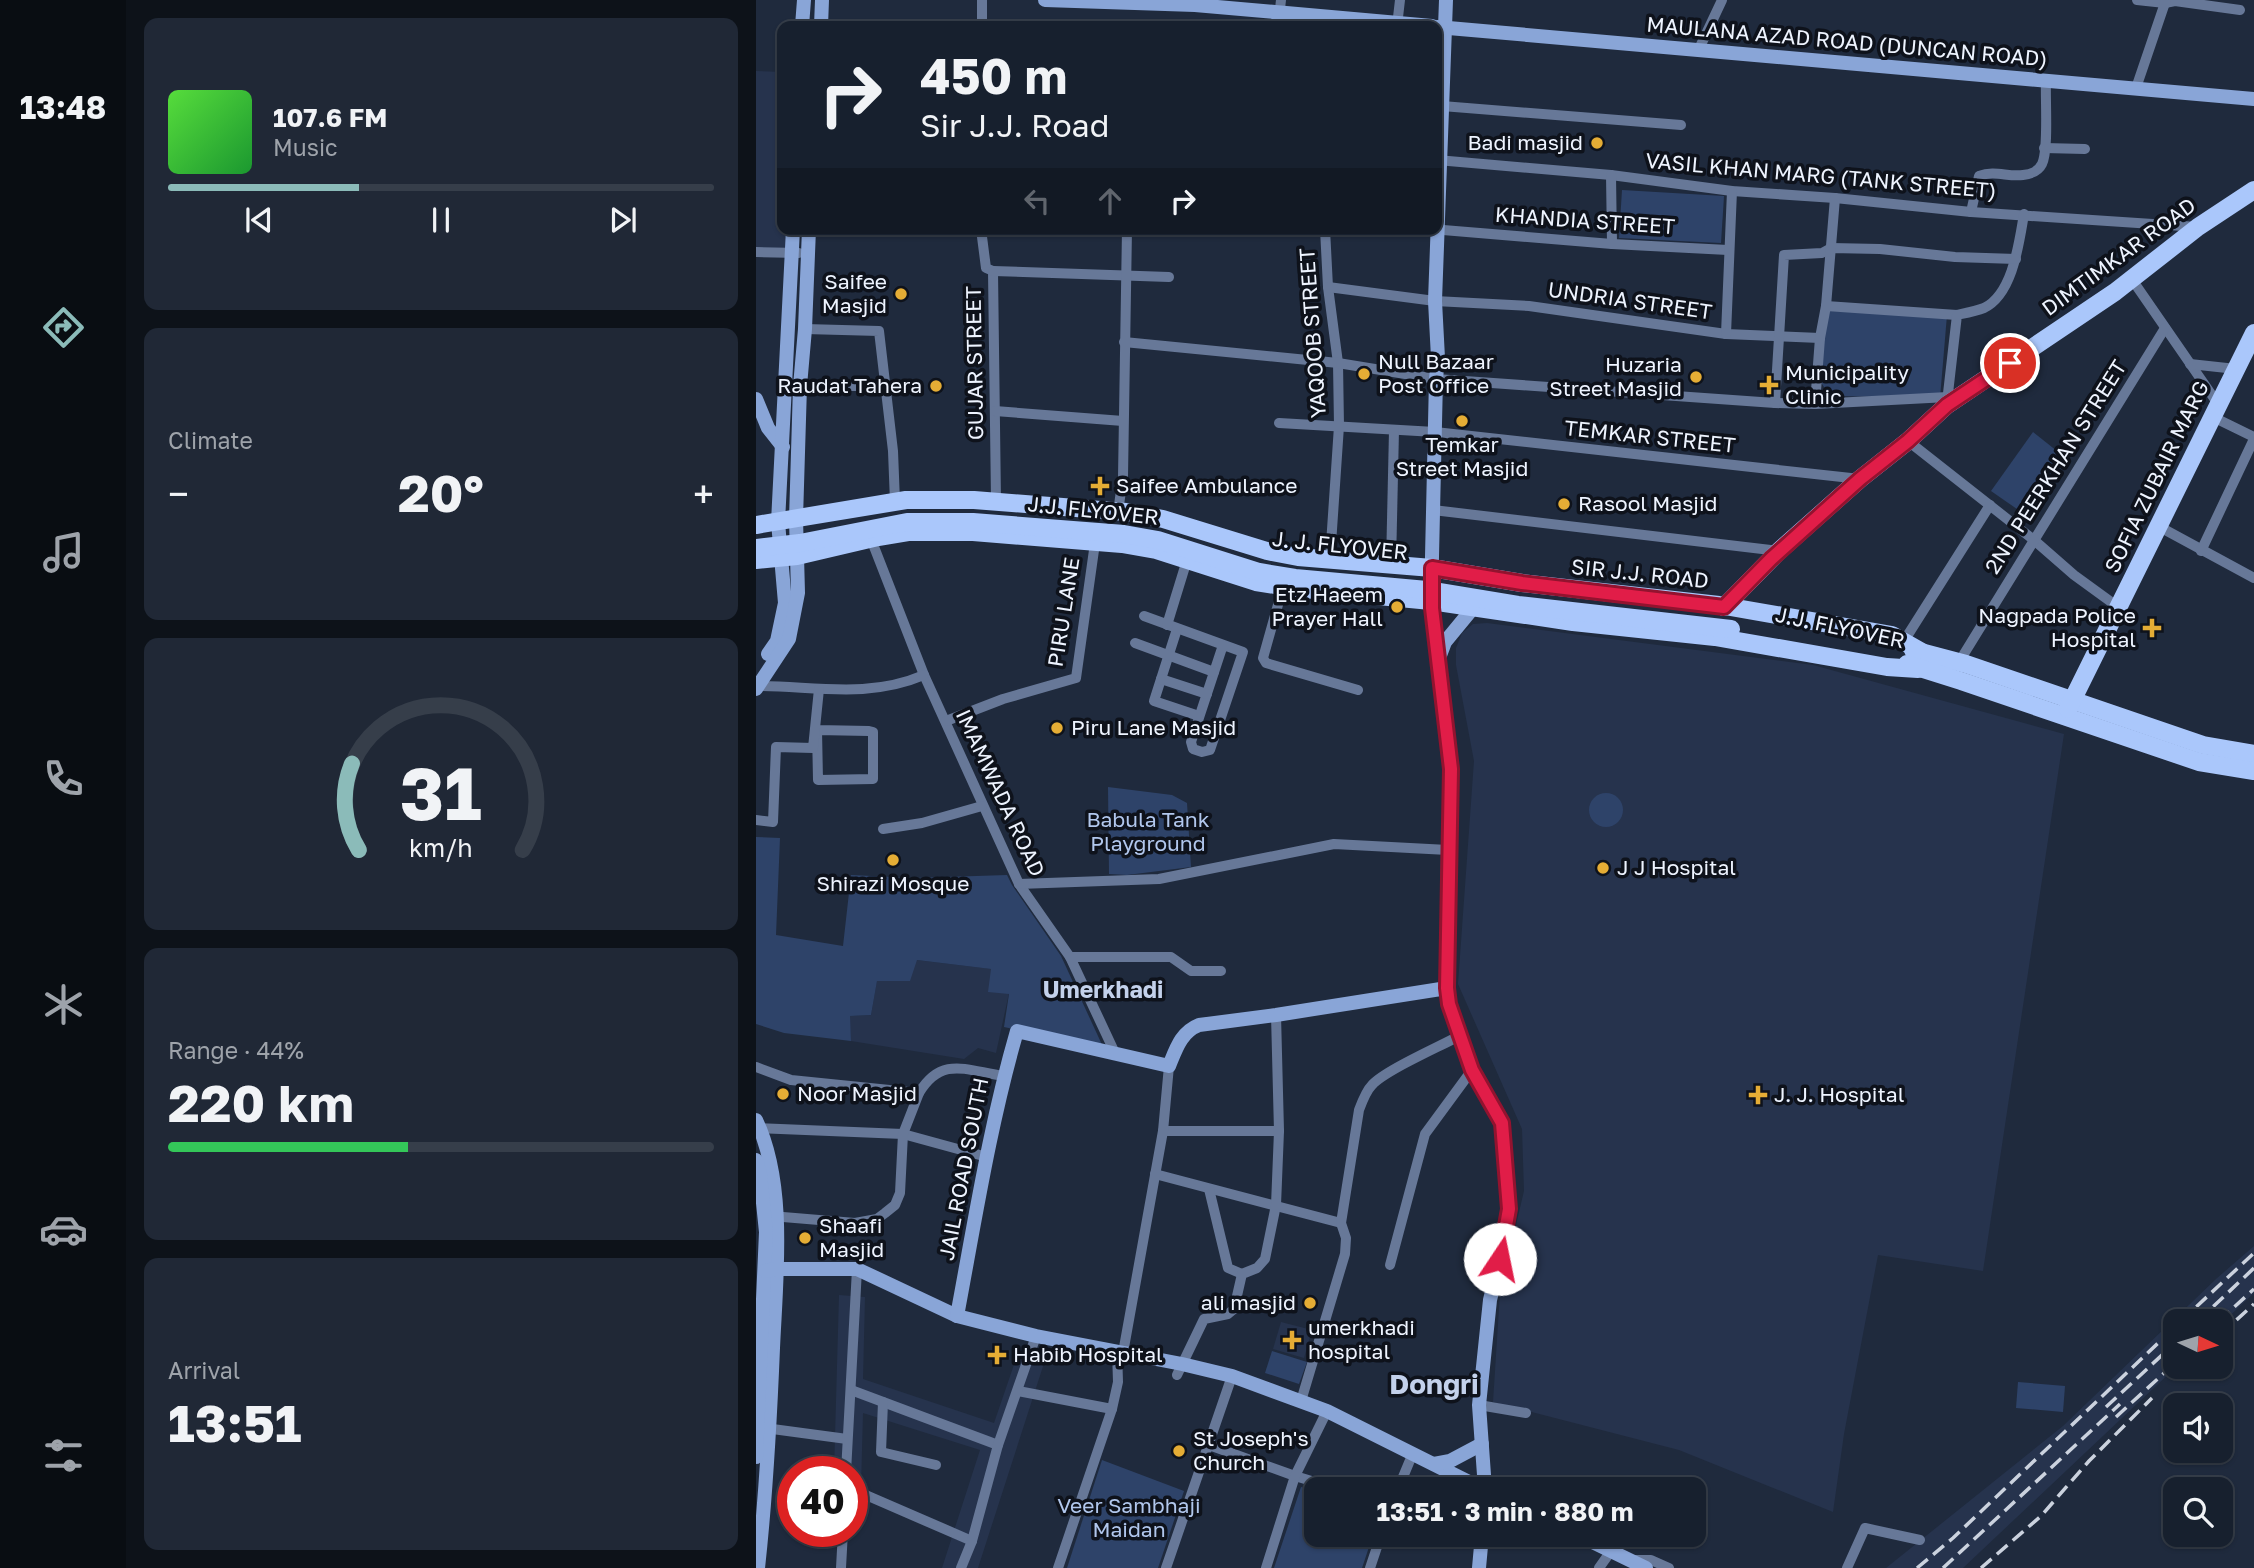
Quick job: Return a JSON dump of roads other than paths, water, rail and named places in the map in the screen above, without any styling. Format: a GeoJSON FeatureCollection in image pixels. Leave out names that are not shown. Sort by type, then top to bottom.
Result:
{"type":"FeatureCollection","features":[{"type":"Feature","properties":{"kind":"main road"},"geometry":{"type":"LineString","coordinates":[[802,21],[804,0]]}},
{"type":"Feature","properties":{"kind":"main road"},"geometry":{"type":"LineString","coordinates":[[821,21],[822,0]]}},
{"type":"Feature","properties":{"kind":"main road","name":"MAULANA AZAD ROAD (DUNCAN ROAD)"},"geometry":{"type":"LineString","coordinates":[[1045,0],[1195,3],[1358,21]]}},
{"type":"Feature","properties":{"kind":"main road"},"geometry":{"type":"LineString","coordinates":[[1440,21],[1446,0]]}},
{"type":"Feature","properties":{"kind":"main road","name":"MAULANA AZAD ROAD (DUNCAN ROAD)"},"geometry":{"type":"LineString","coordinates":[[1442,27],[2254,99]]}},
{"type":"Feature","properties":{"kind":"main road","name":"DIMTIMKAR ROAD"},"geometry":{"type":"LineString","coordinates":[[1728,618],[1779,551],[1860,479],[1908,441],[1947,401],[2132,278],[2198,227],[2254,190]]}},
{"type":"Feature","properties":{"kind":"main road"},"geometry":{"type":"LineString","coordinates":[[757,684],[789,639],[799,593],[789,557],[781,479],[793,235]]}},
{"type":"Feature","properties":{"kind":"main road"},"geometry":{"type":"LineString","coordinates":[[787,521],[797,480],[809,235]]}},
{"type":"Feature","properties":{"kind":"main road"},"geometry":{"type":"LineString","coordinates":[[1435,235],[1438,358],[1431,601],[1451,769],[1447,988],[1449,1004],[1472,1070],[1502,1123],[1509,1209],[1490,1300],[1479,1405],[1483,1477]]}},
{"type":"Feature","properties":{"kind":"main road","name":"SOFIA ZUBAIR MARG"},"geometry":{"type":"LineString","coordinates":[[2068,709],[2254,333]]}},
{"type":"Feature","properties":{"kind":"main road"},"geometry":{"type":"LineString","coordinates":[[756,399],[762,430],[783,447]]}},
{"type":"Feature","properties":{"kind":"main road"},"geometry":{"type":"LineString","coordinates":[[781,479],[797,480]]}},
{"type":"Feature","properties":{"kind":"main road","name":"SIR J.J. ROAD"},"geometry":{"type":"LineString","coordinates":[[756,525],[895,502],[961,500],[1118,512],[1163,519],[1267,551],[1432,568],[1728,618],[1892,635],[1904,641],[1920,661]]}},
{"type":"Feature","properties":{"kind":"main road","name":"J. J. FLYOVER"},"geometry":{"type":"LineString","coordinates":[[756,536],[798,531],[906,510],[974,510],[1125,522],[1161,528],[1262,561],[1296,567],[1428,578],[1520,593],[1728,618],[1920,661]]}},
{"type":"Feature","properties":{"kind":"main road","name":"J.J. FLYOVER"},"geometry":{"type":"LineString","coordinates":[[756,548],[800,543],[907,522],[974,522],[1124,534],[1158,540],[1259,572],[1295,579],[1427,590],[1518,605],[1728,618]]}},
{"type":"Feature","properties":{"kind":"main road"},"geometry":{"type":"LineString","coordinates":[[756,560],[789,557],[908,532],[973,532],[1122,544],[1156,550],[1256,582],[1283,587],[1431,601],[1573,622],[1715,637],[1886,667],[1920,661],[1959,662],[2199,762],[2254,771]]}},
{"type":"Feature","properties":{"kind":"main road"},"geometry":{"type":"LineString","coordinates":[[1438,662],[1445,642],[1473,608]]}},
{"type":"Feature","properties":{"kind":"main road"},"geometry":{"type":"LineString","coordinates":[[1920,661],[1961,681],[2203,745],[2254,754]]}},
{"type":"Feature","properties":{"kind":"main road"},"geometry":{"type":"LineString","coordinates":[[1115,1053],[1169,1066],[1180,1039],[1191,1028],[1199,1025],[1447,988]]}},
{"type":"Feature","properties":{"kind":"main road","name":"JAIL ROAD SOUTH"},"geometry":{"type":"LineString","coordinates":[[957,1316],[986,1157],[1017,1031],[1115,1053]]}},
{"type":"Feature","properties":{"kind":"main road"},"geometry":{"type":"LineString","coordinates":[[757,1125],[772,1167],[766,1224],[765,1500],[758,1568]]}},
{"type":"Feature","properties":{"kind":"main road"},"geometry":{"type":"LineString","coordinates":[[756,1160],[766,1224]]}},
{"type":"Feature","properties":{"kind":"main road"},"geometry":{"type":"LineString","coordinates":[[766,1271],[857,1269],[957,1316],[1036,1336],[1120,1352],[1180,1369],[1232,1376],[1327,1411],[1459,1477]]}},
{"type":"Feature","properties":{"kind":"main road"},"geometry":{"type":"LineString","coordinates":[[756,1457],[764,1428]]}},
{"type":"Feature","properties":{"kind":"main road"},"geometry":{"type":"LineString","coordinates":[[1439,1467],[1482,1444]]}},
{"type":"Feature","properties":{"kind":"main road"},"geometry":{"type":"LineString","coordinates":[[1439,1467],[1449,1477]]}},
{"type":"Feature","properties":{"kind":"main road"},"geometry":{"type":"LineString","coordinates":[[1479,1568],[1480,1547]]}},
{"type":"Feature","properties":{"kind":"main road"},"geometry":{"type":"LineString","coordinates":[[1603,1547],[1646,1568]]}},
{"type":"Feature","properties":{"kind":"street"},"geometry":{"type":"LineString","coordinates":[[982,0],[982,21]]}},
{"type":"Feature","properties":{"kind":"street"},"geometry":{"type":"LineString","coordinates":[[1397,21],[1400,0]]}},
{"type":"Feature","properties":{"kind":"street"},"geometry":{"type":"LineString","coordinates":[[1698,51],[1722,0]]}},
{"type":"Feature","properties":{"kind":"street"},"geometry":{"type":"LineString","coordinates":[[2137,0],[2217,3],[2241,10]]}},
{"type":"Feature","properties":{"kind":"street"},"geometry":{"type":"LineString","coordinates":[[2136,88],[2165,1]]}},
{"type":"Feature","properties":{"kind":"street"},"geometry":{"type":"LineString","coordinates":[[1971,212],[1979,176],[1990,172],[2022,176],[2035,172],[2042,164],[2046,80]]}},
{"type":"Feature","properties":{"kind":"street"},"geometry":{"type":"LineString","coordinates":[[1442,106],[1681,125]]}},
{"type":"Feature","properties":{"kind":"street"},"geometry":{"type":"LineString","coordinates":[[2044,148],[2085,149]]}},
{"type":"Feature","properties":{"kind":"street","name":"VASIL KHAN MARG (TANK STREET)"},"geometry":{"type":"LineString","coordinates":[[1442,160],[1611,175],[1732,191],[1971,212],[2198,227]]}},
{"type":"Feature","properties":{"kind":"street"},"geometry":{"type":"LineString","coordinates":[[1611,175],[1612,244]]}},
{"type":"Feature","properties":{"kind":"street"},"geometry":{"type":"LineString","coordinates":[[1726,334],[1732,191]]}},
{"type":"Feature","properties":{"kind":"street"},"geometry":{"type":"LineString","coordinates":[[1815,404],[1835,198]]}},
{"type":"Feature","properties":{"kind":"street"},"geometry":{"type":"LineString","coordinates":[[1826,306],[1957,315],[1985,307],[2001,295],[2016,259],[2024,214]]}},
{"type":"Feature","properties":{"kind":"street","name":"KHANDIA STREET"},"geometry":{"type":"LineString","coordinates":[[1442,231],[1728,250]]}},
{"type":"Feature","properties":{"kind":"street","name":"GUJAR STREET"},"geometry":{"type":"LineString","coordinates":[[982,235],[986,268],[993,271],[996,502]]}},
{"type":"Feature","properties":{"kind":"street"},"geometry":{"type":"LineString","coordinates":[[1118,512],[1123,477],[1127,235]]}},
{"type":"Feature","properties":{"kind":"street","name":"YAQOOB STREET"},"geometry":{"type":"LineString","coordinates":[[1325,235],[1328,287],[1338,363],[1339,426],[1330,559]]}},
{"type":"Feature","properties":{"kind":"street"},"geometry":{"type":"LineString","coordinates":[[1775,403],[1784,256],[1822,253],[1831,248],[2016,259]]}},
{"type":"Feature","properties":{"kind":"street"},"geometry":{"type":"LineString","coordinates":[[756,252],[808,253]]}},
{"type":"Feature","properties":{"kind":"street"},"geometry":{"type":"LineString","coordinates":[[993,271],[1169,277]]}},
{"type":"Feature","properties":{"kind":"street"},"geometry":{"type":"LineString","coordinates":[[2132,278],[2190,363],[2216,410],[2254,438],[2201,551]]}},
{"type":"Feature","properties":{"kind":"street","name":"UNDRIA STREET"},"geometry":{"type":"LineString","coordinates":[[1328,287],[1436,301],[1529,306],[1726,334],[1820,338]]}},
{"type":"Feature","properties":{"kind":"street"},"geometry":{"type":"LineString","coordinates":[[1124,341],[1338,363],[1436,379],[1775,403],[1947,401],[1957,315]]}},
{"type":"Feature","properties":{"kind":"street","name":"2ND PEERKHAN STREET"},"geometry":{"type":"LineString","coordinates":[[1959,662],[2165,328]]}},
{"type":"Feature","properties":{"kind":"street"},"geometry":{"type":"LineString","coordinates":[[805,330],[879,331],[893,452],[895,502]]}},
{"type":"Feature","properties":{"kind":"street"},"geometry":{"type":"LineString","coordinates":[[2190,363],[2236,369]]}},
{"type":"Feature","properties":{"kind":"street"},"geometry":{"type":"LineString","coordinates":[[800,386],[884,386]]}},
{"type":"Feature","properties":{"kind":"street"},"geometry":{"type":"LineString","coordinates":[[995,411],[1123,421]]}},
{"type":"Feature","properties":{"kind":"street","name":"TEMKAR STREET"},"geometry":{"type":"LineString","coordinates":[[1279,423],[1435,432],[1860,479]]}},
{"type":"Feature","properties":{"kind":"street"},"geometry":{"type":"LineString","coordinates":[[1391,565],[1394,430]]}},
{"type":"Feature","properties":{"kind":"street"},"geometry":{"type":"LineString","coordinates":[[1908,441],[2034,540],[2074,575],[2118,607]]}},
{"type":"Feature","properties":{"kind":"street"},"geometry":{"type":"LineString","coordinates":[[1904,641],[1990,505]]}},
{"type":"Feature","properties":{"kind":"street"},"geometry":{"type":"LineString","coordinates":[[1433,510],[1779,551]]}},
{"type":"Feature","properties":{"kind":"street"},"geometry":{"type":"LineString","coordinates":[[2158,526],[2254,578]]}},
{"type":"Feature","properties":{"kind":"street","name":"IMAMWADA ROAD"},"geometry":{"type":"LineString","coordinates":[[871,539],[924,674],[1019,884],[1070,957],[1115,1053]]}},
{"type":"Feature","properties":{"kind":"street","name":"PIRU LANE"},"geometry":{"type":"LineString","coordinates":[[946,722],[1003,699],[1076,678],[1095,542]]}},
{"type":"Feature","properties":{"kind":"street"},"geometry":{"type":"LineString","coordinates":[[1187,560],[1168,655],[1154,701],[1199,716]]}},
{"type":"Feature","properties":{"kind":"street"},"geometry":{"type":"LineString","coordinates":[[1263,658],[1283,587]]}},
{"type":"Feature","properties":{"kind":"street"},"geometry":{"type":"LineString","coordinates":[[1144,617],[1263,658],[1266,663],[1358,690]]}},
{"type":"Feature","properties":{"kind":"street"},"geometry":{"type":"LineString","coordinates":[[1135,643],[1214,672]]}},
{"type":"Feature","properties":{"kind":"street"},"geometry":{"type":"LineString","coordinates":[[1223,645],[1199,716],[1191,746],[1194,749],[1206,752],[1210,750],[1243,652]]}},
{"type":"Feature","properties":{"kind":"street"},"geometry":{"type":"LineString","coordinates":[[757,684],[853,691],[904,683],[924,674]]}},
{"type":"Feature","properties":{"kind":"street"},"geometry":{"type":"LineString","coordinates":[[1161,679],[1225,704]]}},
{"type":"Feature","properties":{"kind":"street"},"geometry":{"type":"LineString","coordinates":[[756,820],[773,822],[776,747],[813,748],[819,689]]}},
{"type":"Feature","properties":{"kind":"street"},"geometry":{"type":"LineString","coordinates":[[816,730],[873,732],[873,779],[818,780],[816,730]]}},
{"type":"Feature","properties":{"kind":"street"},"geometry":{"type":"LineString","coordinates":[[883,829],[922,823],[982,806]]}},
{"type":"Feature","properties":{"kind":"street"},"geometry":{"type":"LineString","coordinates":[[1019,884],[1159,878],[1335,844],[1448,850]]}},
{"type":"Feature","properties":{"kind":"street"},"geometry":{"type":"LineString","coordinates":[[1070,957],[1171,957],[1191,971],[1221,971]]}},
{"type":"Feature","properties":{"kind":"street"},"geometry":{"type":"LineString","coordinates":[[1209,1189],[1228,1268],[1242,1274],[1257,1268],[1265,1259],[1276,1205],[1279,1131],[1276,1015]]}},
{"type":"Feature","properties":{"kind":"street"},"geometry":{"type":"LineString","coordinates":[[1301,1401],[1345,1254],[1346,1238],[1341,1223],[1359,1110],[1371,1086],[1383,1076],[1459,1036]]}},
{"type":"Feature","properties":{"kind":"street"},"geometry":{"type":"LineString","coordinates":[[1058,1568],[1112,1409],[1118,1382],[1120,1352],[1163,1131],[1169,1066]]}},
{"type":"Feature","properties":{"kind":"street"},"geometry":{"type":"LineString","coordinates":[[756,1067],[791,1080],[919,1093]]}},
{"type":"Feature","properties":{"kind":"street"},"geometry":{"type":"LineString","coordinates":[[766,1224],[855,1223],[877,1219],[895,1205],[900,1193],[904,1134],[919,1093],[927,1080],[935,1073],[949,1068],[1004,1076]]}},
{"type":"Feature","properties":{"kind":"street"},"geometry":{"type":"LineString","coordinates":[[1390,1265],[1424,1134],[1472,1070]]}},
{"type":"Feature","properties":{"kind":"street"},"geometry":{"type":"LineString","coordinates":[[757,1125],[904,1134],[986,1157]]}},
{"type":"Feature","properties":{"kind":"street"},"geometry":{"type":"LineString","coordinates":[[1163,1131],[1279,1131]]}},
{"type":"Feature","properties":{"kind":"street"},"geometry":{"type":"LineString","coordinates":[[1155,1174],[1341,1223]]}},
{"type":"Feature","properties":{"kind":"street"},"geometry":{"type":"LineString","coordinates":[[846,1456],[857,1269]]}},
{"type":"Feature","properties":{"kind":"street"},"geometry":{"type":"LineString","coordinates":[[1180,1369],[1204,1319],[1228,1314],[1234,1309],[1242,1274]]}},
{"type":"Feature","properties":{"kind":"street"},"geometry":{"type":"LineString","coordinates":[[961,1568],[972,1541],[998,1445],[1036,1336]]}},
{"type":"Feature","properties":{"kind":"street"},"geometry":{"type":"LineString","coordinates":[[1166,1568],[1232,1376]]}},
{"type":"Feature","properties":{"kind":"street"},"geometry":{"type":"LineString","coordinates":[[851,1390],[998,1445]]}},
{"type":"Feature","properties":{"kind":"street"},"geometry":{"type":"LineString","coordinates":[[1018,1391],[1112,1409]]}},
{"type":"Feature","properties":{"kind":"street"},"geometry":{"type":"LineString","coordinates":[[883,1402],[881,1452],[936,1465]]}},
{"type":"Feature","properties":{"kind":"street"},"geometry":{"type":"LineString","coordinates":[[1479,1405],[1526,1413]]}},
{"type":"Feature","properties":{"kind":"street"},"geometry":{"type":"LineString","coordinates":[[1266,1568],[1295,1476],[1327,1411]]}},
{"type":"Feature","properties":{"kind":"street"},"geometry":{"type":"LineString","coordinates":[[764,1428],[847,1439]]}},
{"type":"Feature","properties":{"kind":"street"},"geometry":{"type":"LineString","coordinates":[[1209,1445],[1304,1479]]}},
{"type":"Feature","properties":{"kind":"street"},"geometry":{"type":"LineString","coordinates":[[1403,1477],[1413,1453]]}},
{"type":"Feature","properties":{"kind":"street"},"geometry":{"type":"LineString","coordinates":[[868,1496],[972,1541]]}},
{"type":"Feature","properties":{"kind":"street"},"geometry":{"type":"LineString","coordinates":[[1847,1568],[1865,1528],[1920,1540]]}},
{"type":"Feature","properties":{"kind":"street"},"geometry":{"type":"LineString","coordinates":[[841,1568],[842,1547]]}},
{"type":"Feature","properties":{"kind":"street"},"geometry":{"type":"LineString","coordinates":[[1370,1568],[1377,1547]]}},
{"type":"Feature","properties":{"kind":"street"},"geometry":{"type":"LineString","coordinates":[[1599,1568],[1611,1551]]}},
{"type":"Feature","properties":{"kind":"street"},"geometry":{"type":"LineString","coordinates":[[1629,1560],[1651,1560],[1669,1568]]}},
{"type":"Feature","properties":{"kind":"railway"},"geometry":{"type":"LineString","coordinates":[[2194,1309],[2254,1253]]}},
{"type":"Feature","properties":{"kind":"railway"},"geometry":{"type":"LineString","coordinates":[[2211,1309],[2254,1268]]}},
{"type":"Feature","properties":{"kind":"railway"},"geometry":{"type":"LineString","coordinates":[[2232,1309],[2254,1289]]}},
{"type":"Feature","properties":{"kind":"railway"},"geometry":{"type":"LineString","coordinates":[[2233,1323],[2254,1304]]}},
{"type":"Feature","properties":{"kind":"railway"},"geometry":{"type":"LineString","coordinates":[[1917,1568],[1953,1538],[2163,1338]]}},
{"type":"Feature","properties":{"kind":"railway"},"geometry":{"type":"LineString","coordinates":[[2106,1407],[2163,1354]]}},
{"type":"Feature","properties":{"kind":"railway"},"geometry":{"type":"LineString","coordinates":[[2116,1417],[2163,1374]]}},
{"type":"Feature","properties":{"kind":"railway"},"geometry":{"type":"LineString","coordinates":[[1981,1568],[2041,1516],[2089,1461],[2152,1398]]}},
{"type":"Feature","properties":{"kind":"railway"},"geometry":{"type":"LineString","coordinates":[[1943,1568],[2120,1404]]}},
{"type":"Feature","properties":{"kind":"place","name":"Badi masjid"},"geometry":{"type":"Point","coordinates":[1597,143]}},
{"type":"Feature","properties":{"kind":"place","name":"Saifee Masjid"},"geometry":{"type":"Point","coordinates":[901,294]}},
{"type":"Feature","properties":{"kind":"place","name":"Null Bazaar Post Office"},"geometry":{"type":"Point","coordinates":[1364,374]}},
{"type":"Feature","properties":{"kind":"place","name":"Huzaria Street Masjid"},"geometry":{"type":"Point","coordinates":[1696,377]}},
{"type":"Feature","properties":{"kind":"place","name":"Municipality Clinic"},"geometry":{"type":"Point","coordinates":[1769,385]}},
{"type":"Feature","properties":{"kind":"place","name":"Raudat Tahera"},"geometry":{"type":"Point","coordinates":[936,386]}},
{"type":"Feature","properties":{"kind":"place","name":"Temkar Street Masjid"},"geometry":{"type":"Point","coordinates":[1462,421]}},
{"type":"Feature","properties":{"kind":"place","name":"Saifee Ambulance"},"geometry":{"type":"Point","coordinates":[1100,486]}},
{"type":"Feature","properties":{"kind":"place","name":"Rasool Masjid"},"geometry":{"type":"Point","coordinates":[1564,504]}},
{"type":"Feature","properties":{"kind":"place","name":"Etz Haeem Prayer Hall"},"geometry":{"type":"Point","coordinates":[1397,607]}},
{"type":"Feature","properties":{"kind":"place","name":"Nagpada Police Hospital"},"geometry":{"type":"Point","coordinates":[2152,628]}},
{"type":"Feature","properties":{"kind":"place","name":"Piru Lane Masjid"},"geometry":{"type":"Point","coordinates":[1057,728]}},
{"type":"Feature","properties":{"kind":"place","name":"Shirazi Mosque"},"geometry":{"type":"Point","coordinates":[893,860]}},
{"type":"Feature","properties":{"kind":"place","name":"J J Hospital"},"geometry":{"type":"Point","coordinates":[1603,868]}},
{"type":"Feature","properties":{"kind":"place","name":"Noor Masjid"},"geometry":{"type":"Point","coordinates":[783,1094]}},
{"type":"Feature","properties":{"kind":"place","name":"J. J. Hospital"},"geometry":{"type":"Point","coordinates":[1758,1095]}},
{"type":"Feature","properties":{"kind":"place","name":"Shaafi Masjid"},"geometry":{"type":"Point","coordinates":[805,1238]}},
{"type":"Feature","properties":{"kind":"place","name":"ali masjid"},"geometry":{"type":"Point","coordinates":[1310,1303]}},
{"type":"Feature","properties":{"kind":"place","name":"umerkhadi hospital"},"geometry":{"type":"Point","coordinates":[1292,1340]}},
{"type":"Feature","properties":{"kind":"place","name":"Habib Hospital"},"geometry":{"type":"Point","coordinates":[997,1355]}},
{"type":"Feature","properties":{"kind":"place","name":"St Joseph's Church"},"geometry":{"type":"Point","coordinates":[1179,1451]}},
{"type":"Feature","properties":{"kind":"district","name":"Umerkhadi"},"geometry":{"type":"Point","coordinates":[1103,990]}},
{"type":"Feature","properties":{"kind":"district","name":"Dongri"},"geometry":{"type":"Point","coordinates":[1434,1384]}},
{"type":"Feature","properties":{"kind":"park label","name":"Babula Tank Playground"},"geometry":{"type":"Point","coordinates":[1148,832]}},
{"type":"Feature","properties":{"kind":"park label","name":"Veer Sambhaji Maidan"},"geometry":{"type":"Point","coordinates":[1129,1518]}}]}
